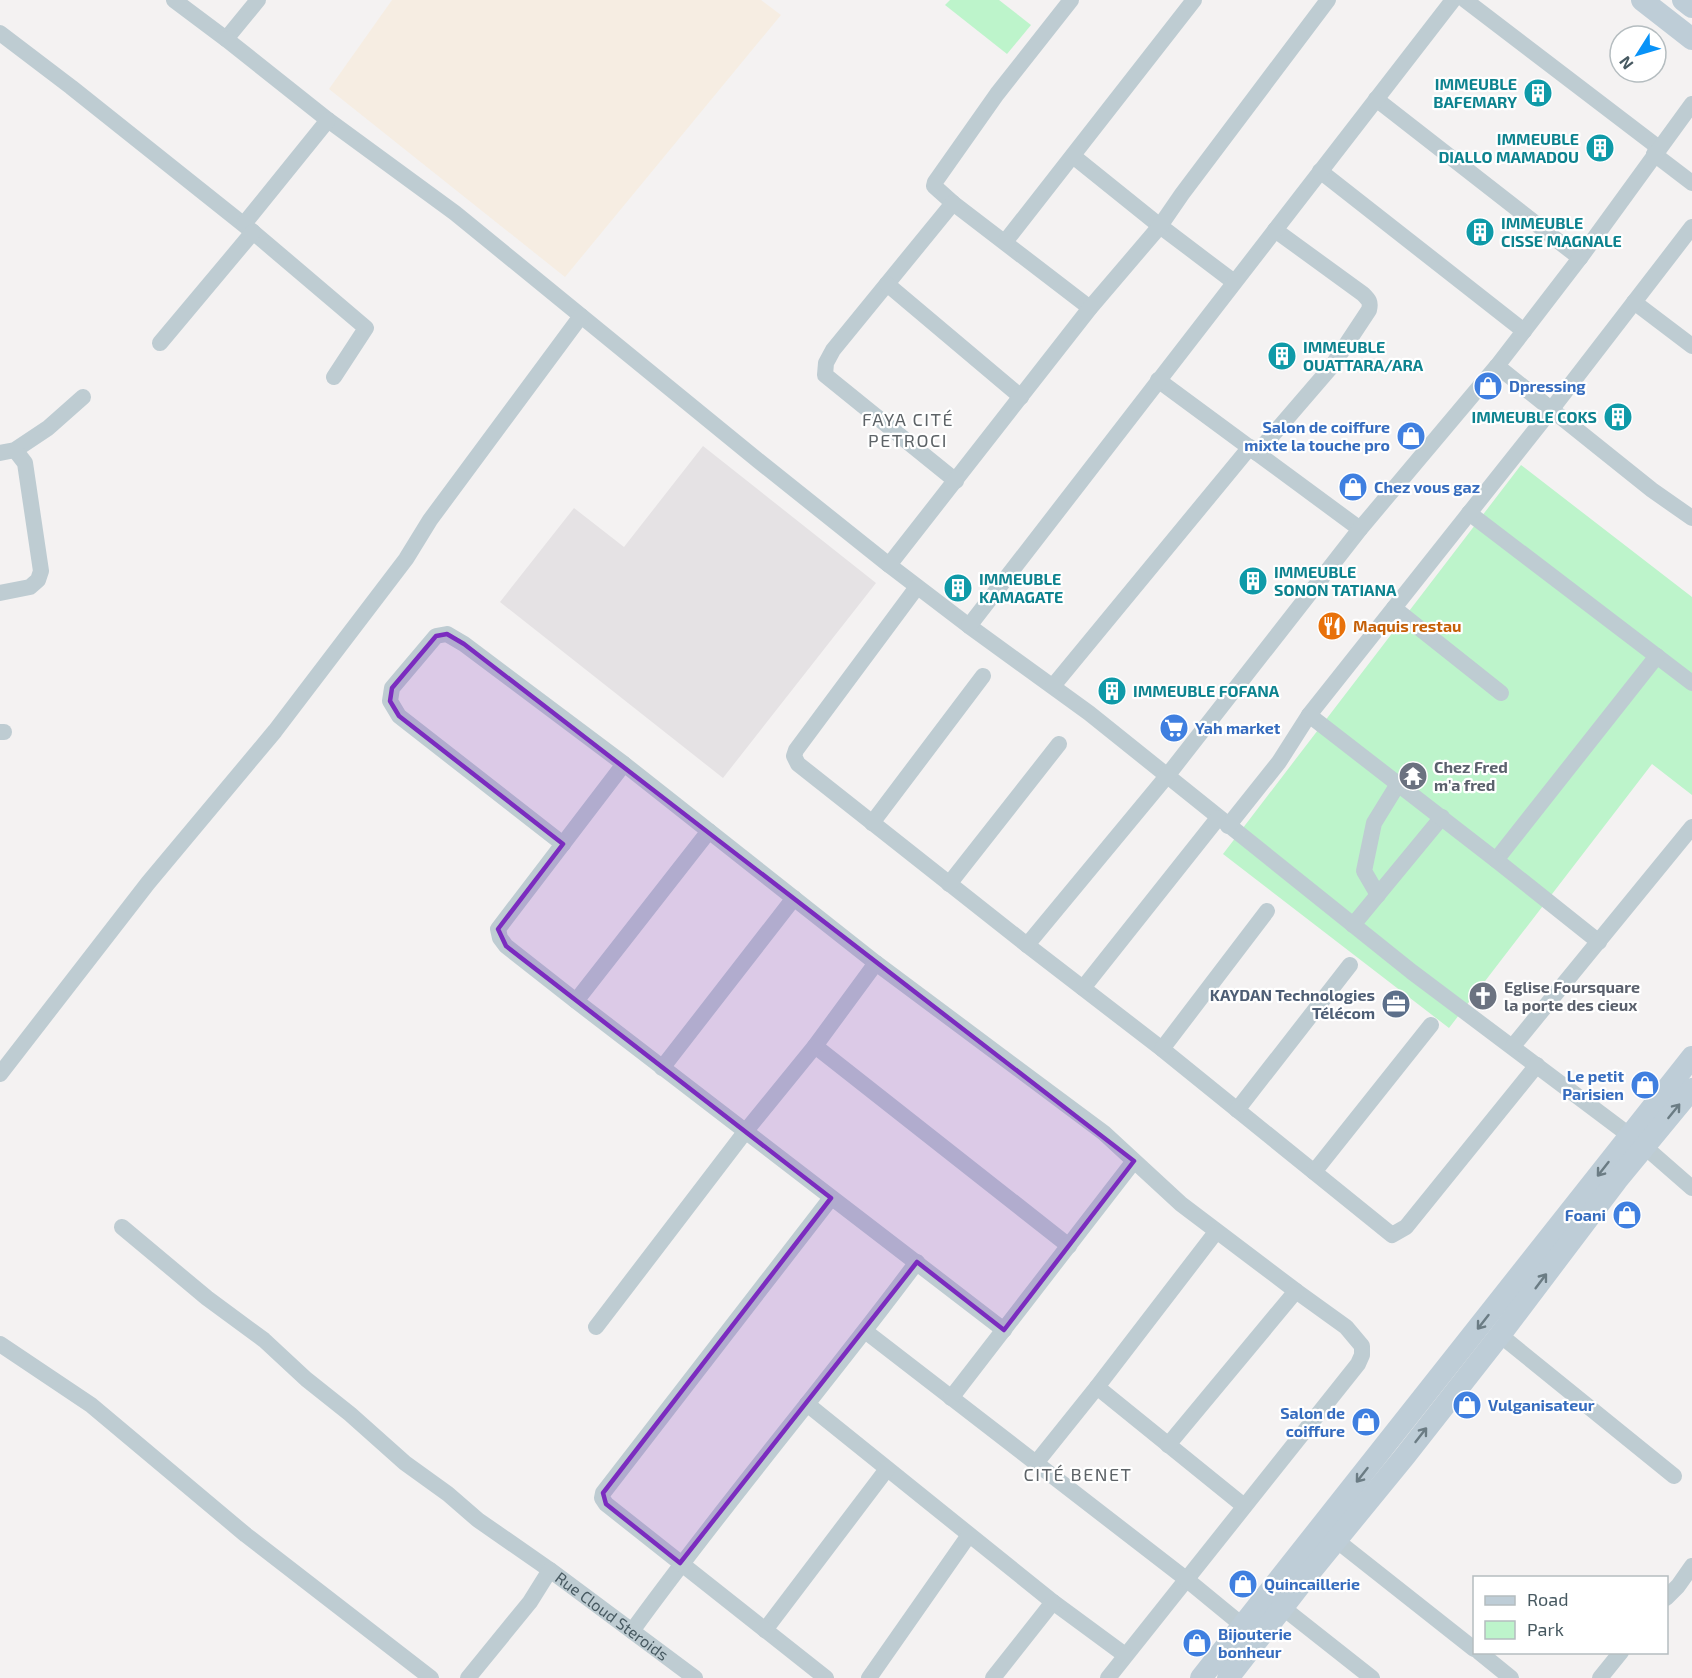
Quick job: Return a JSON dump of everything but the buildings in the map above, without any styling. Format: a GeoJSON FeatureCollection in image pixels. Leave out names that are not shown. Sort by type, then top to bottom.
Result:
{"type":"FeatureCollection","features":[{"type":"Feature","properties":{"kind":"main road"},"geometry":{"type":"LineString","coordinates":[[1642,0],[1692,39]]}},
{"type":"Feature","properties":{"kind":"main road"},"geometry":{"type":"LineString","coordinates":[[1683,0],[1692,8]]}},
{"type":"Feature","properties":{"kind":"main road"},"geometry":{"type":"LineString","coordinates":[[1228,1678],[1282,1607],[1500,1335],[1610,1189],[1637,1141],[1692,1057]]}},
{"type":"Feature","properties":{"kind":"main road"},"geometry":{"type":"LineString","coordinates":[[1201,1678],[1637,1141],[1692,1089]]}},
{"type":"Feature","properties":{"kind":"street"},"geometry":{"type":"LineString","coordinates":[[174,0],[328,120],[455,213],[889,565],[1053,686],[1412,972],[1637,1141],[1692,1188]]}},
{"type":"Feature","properties":{"kind":"street"},"geometry":{"type":"LineString","coordinates":[[226,39],[258,0]]}},
{"type":"Feature","properties":{"kind":"street"},"geometry":{"type":"LineString","coordinates":[[1071,0],[997,94],[935,182],[936,188],[953,202],[1089,308]]}},
{"type":"Feature","properties":{"kind":"street"},"geometry":{"type":"LineString","coordinates":[[1005,242],[1194,0]]}},
{"type":"Feature","properties":{"kind":"street"},"geometry":{"type":"LineString","coordinates":[[889,565],[1089,308],[1160,226],[1328,0]]}},
{"type":"Feature","properties":{"kind":"street"},"geometry":{"type":"LineString","coordinates":[[969,626],[1453,0]]}},
{"type":"Feature","properties":{"kind":"street"},"geometry":{"type":"LineString","coordinates":[[1465,0],[1657,151],[1692,183]]}},
{"type":"Feature","properties":{"kind":"street"},"geometry":{"type":"LineString","coordinates":[[0,33],[249,228],[366,328],[334,377]]}},
{"type":"Feature","properties":{"kind":"street"},"geometry":{"type":"LineString","coordinates":[[1376,99],[1580,258]]}},
{"type":"Feature","properties":{"kind":"street"},"geometry":{"type":"LineString","coordinates":[[1027,945],[1167,776],[1360,529],[1524,332],[1692,104]]}},
{"type":"Feature","properties":{"kind":"street"},"geometry":{"type":"LineString","coordinates":[[160,342],[249,228],[328,120]]}},
{"type":"Feature","properties":{"kind":"street"},"geometry":{"type":"LineString","coordinates":[[1073,156],[1234,282]]}},
{"type":"Feature","properties":{"kind":"street"},"geometry":{"type":"LineString","coordinates":[[1320,171],[1524,332]]}},
{"type":"Feature","properties":{"kind":"street"},"geometry":{"type":"LineString","coordinates":[[953,202],[833,350],[826,363],[825,375],[956,481]]}},
{"type":"Feature","properties":{"kind":"street"},"geometry":{"type":"LineString","coordinates":[[1083,988],[1223,822],[1279,762],[1310,715],[1692,228]]}},
{"type":"Feature","properties":{"kind":"street"},"geometry":{"type":"LineString","coordinates":[[1053,686],[1253,450],[1332,366],[1369,310],[1369,300],[1363,294],[1275,230]]}},
{"type":"Feature","properties":{"kind":"street"},"geometry":{"type":"LineString","coordinates":[[886,284],[1021,397]]}},
{"type":"Feature","properties":{"kind":"street"},"geometry":{"type":"LineString","coordinates":[[1634,302],[1692,346]]}},
{"type":"Feature","properties":{"kind":"street"},"geometry":{"type":"LineString","coordinates":[[0,1074],[148,883],[275,731],[406,559],[430,520],[581,316]]}},
{"type":"Feature","properties":{"kind":"street"},"geometry":{"type":"LineString","coordinates":[[1497,366],[1692,518]]}},
{"type":"Feature","properties":{"kind":"street"},"geometry":{"type":"LineString","coordinates":[[1158,380],[1360,529]]}},
{"type":"Feature","properties":{"kind":"street"},"geometry":{"type":"LineString","coordinates":[[0,593],[30,587],[38,580],[41,571],[25,463],[8,451],[48,428],[82,397]]}},
{"type":"Feature","properties":{"kind":"street"},"geometry":{"type":"LineString","coordinates":[[1469,513],[1692,683]]}},
{"type":"Feature","properties":{"kind":"street"},"geometry":{"type":"LineString","coordinates":[[917,587],[796,750],[794,756],[798,764],[1162,1049],[1392,1235],[1406,1227],[1537,1065]]}},
{"type":"Feature","properties":{"kind":"street"},"geometry":{"type":"LineString","coordinates":[[1394,608],[1501,693]]}},
{"type":"Feature","properties":{"kind":"street"},"geometry":{"type":"LineString","coordinates":[[563,844],[399,717],[390,701],[392,688],[436,636],[447,634],[464,644],[624,764],[876,963],[1095,1126],[1181,1204],[1346,1327],[1362,1346],[1362,1355],[1358,1364],[1108,1678]]}},
{"type":"Feature","properties":{"kind":"street"},"geometry":{"type":"LineString","coordinates":[[1496,860],[1657,656]]}},
{"type":"Feature","properties":{"kind":"street"},"geometry":{"type":"LineString","coordinates":[[872,823],[983,676]]}},
{"type":"Feature","properties":{"kind":"street"},"geometry":{"type":"LineString","coordinates":[[1310,715],[1599,942]]}},
{"type":"Feature","properties":{"kind":"street"},"geometry":{"type":"LineString","coordinates":[[949,884],[1059,744]]}},
{"type":"Feature","properties":{"kind":"street"},"geometry":{"type":"LineString","coordinates":[[624,764],[498,929],[506,946],[1004,1330]]}},
{"type":"Feature","properties":{"kind":"street"},"geometry":{"type":"LineString","coordinates":[[1378,895],[1364,871],[1374,823],[1398,784]]}},
{"type":"Feature","properties":{"kind":"street"},"geometry":{"type":"LineString","coordinates":[[1353,924],[1442,818]]}},
{"type":"Feature","properties":{"kind":"street"},"geometry":{"type":"LineString","coordinates":[[576,1001],[709,831]]}},
{"type":"Feature","properties":{"kind":"street"},"geometry":{"type":"LineString","coordinates":[[1513,1046],[1690,833]]}},
{"type":"Feature","properties":{"kind":"street"},"geometry":{"type":"LineString","coordinates":[[662,1068],[794,898]]}},
{"type":"Feature","properties":{"kind":"street"},"geometry":{"type":"LineString","coordinates":[[1162,1049],[1267,911]]}},
{"type":"Feature","properties":{"kind":"street"},"geometry":{"type":"LineString","coordinates":[[596,1327],[745,1132],[815,1046],[876,963]]}},
{"type":"Feature","properties":{"kind":"street"},"geometry":{"type":"LineString","coordinates":[[1237,1110],[1350,965]]}},
{"type":"Feature","properties":{"kind":"street"},"geometry":{"type":"LineString","coordinates":[[1314,1172],[1431,1026]]}},
{"type":"Feature","properties":{"kind":"street"},"geometry":{"type":"LineString","coordinates":[[815,1046],[1069,1246]]}},
{"type":"Feature","properties":{"kind":"street"},"geometry":{"type":"LineString","coordinates":[[951,1398],[1134,1161]]}},
{"type":"Feature","properties":{"kind":"street"},"geometry":{"type":"LineString","coordinates":[[826,1678],[606,1504],[602,1498],[603,1492],[831,1198]]}},
{"type":"Feature","properties":{"kind":"street"},"geometry":{"type":"LineString","coordinates":[[122,1227],[207,1298],[264,1340],[405,1463],[448,1494],[478,1520],[550,1570]]}},
{"type":"Feature","properties":{"kind":"street"},"geometry":{"type":"LineString","coordinates":[[1036,1463],[1216,1232]]}},
{"type":"Feature","properties":{"kind":"street"},"geometry":{"type":"LineString","coordinates":[[632,1631],[680,1563],[865,1331],[917,1262]]}},
{"type":"Feature","properties":{"kind":"street"},"geometry":{"type":"LineString","coordinates":[[1168,1445],[1296,1291]]}},
{"type":"Feature","properties":{"kind":"street"},"geometry":{"type":"LineString","coordinates":[[865,1331],[1186,1579],[1242,1625]]}},
{"type":"Feature","properties":{"kind":"street"},"geometry":{"type":"LineString","coordinates":[[1500,1335],[1674,1476]]}},
{"type":"Feature","properties":{"kind":"street"},"geometry":{"type":"LineString","coordinates":[[0,1344],[91,1405],[246,1535],[431,1678]]}},
{"type":"Feature","properties":{"kind":"street"},"geometry":{"type":"LineString","coordinates":[[1097,1387],[1244,1506]]}},
{"type":"Feature","properties":{"kind":"street"},"geometry":{"type":"LineString","coordinates":[[807,1404],[1053,1602],[1125,1655]]}},
{"type":"Feature","properties":{"kind":"street"},"geometry":{"type":"LineString","coordinates":[[765,1630],[887,1469]]}},
{"type":"Feature","properties":{"kind":"street"},"geometry":{"type":"LineString","coordinates":[[868,1678],[969,1535]]}},
{"type":"Feature","properties":{"kind":"street"},"geometry":{"type":"LineString","coordinates":[[1336,1540],[1473,1648]]}},
{"type":"Feature","properties":{"kind":"street"},"geometry":{"type":"LineString","coordinates":[[1668,1596],[1692,1566]]}},
{"type":"Feature","properties":{"kind":"street","name":"Rue Cloud Steroids"},"geometry":{"type":"LineString","coordinates":[[468,1678],[530,1602],[550,1570],[695,1678]]}},
{"type":"Feature","properties":{"kind":"street"},"geometry":{"type":"LineString","coordinates":[[993,1678],[1053,1602]]}},
{"type":"Feature","properties":{"kind":"street"},"geometry":{"type":"LineString","coordinates":[[1282,1607],[1372,1678]]}},
{"type":"Feature","properties":{"kind":"street"},"geometry":{"type":"LineString","coordinates":[[1480,1654],[1511,1678]]}},
{"type":"Feature","properties":{"kind":"street"},"geometry":{"type":"LineString","coordinates":[[1600,1678],[1620,1654]]}},
{"type":"Feature","properties":{"kind":"highlighted area"},"geometry":{"type":"Polygon","coordinates":[[[447,634],[464,644],[1134,1161],[1004,1330],[917,1262],[680,1563],[606,1504],[603,1493],[831,1198],[506,946],[498,929],[563,844],[399,716],[390,701],[392,688],[436,636],[447,634]]]}},
{"type":"Feature","properties":{"kind":"shaded area"},"geometry":{"type":"Polygon","coordinates":[[[703,446],[876,583],[723,778],[500,602],[574,508],[624,547],[703,446]]]}},
{"type":"Feature","properties":{"kind":"green space"},"geometry":{"type":"Polygon","coordinates":[[[950,0],[999,0],[1031,25],[1007,54],[945,5],[950,0]]]}},
{"type":"Feature","properties":{"kind":"green space"},"geometry":{"type":"Polygon","coordinates":[[[1521,465],[1692,597],[1692,795],[1652,764],[1449,1028],[1223,854],[1521,465]]]}},
{"type":"Feature","properties":{"kind":"sand"},"geometry":{"type":"Polygon","coordinates":[[[392,0],[761,0],[781,15],[565,277],[329,89],[392,0]]]}},
{"type":"Feature","properties":{"kind":"place","name":"IMMEUBLE BAFEMARY"},"geometry":{"type":"Point","coordinates":[1538,93]}},
{"type":"Feature","properties":{"kind":"place","name":"IMMEUBLE DIALLO MAMADOU"},"geometry":{"type":"Point","coordinates":[1600,148]}},
{"type":"Feature","properties":{"kind":"place","name":"IMMEUBLE CISSE MAGNALE"},"geometry":{"type":"Point","coordinates":[1480,232]}},
{"type":"Feature","properties":{"kind":"place","name":"IMMEUBLE OUATTARA/ARA"},"geometry":{"type":"Point","coordinates":[1282,356]}},
{"type":"Feature","properties":{"kind":"place","name":"Dpressing"},"geometry":{"type":"Point","coordinates":[1488,386]}},
{"type":"Feature","properties":{"kind":"place","name":"IMMEUBLE COKS"},"geometry":{"type":"Point","coordinates":[1618,417]}},
{"type":"Feature","properties":{"kind":"place","name":"Salon de coiffure mixte la touche pro"},"geometry":{"type":"Point","coordinates":[1411,436]}},
{"type":"Feature","properties":{"kind":"place","name":"Chez vous gaz"},"geometry":{"type":"Point","coordinates":[1353,487]}},
{"type":"Feature","properties":{"kind":"place","name":"IMMEUBLE SONON TATIANA"},"geometry":{"type":"Point","coordinates":[1253,581]}},
{"type":"Feature","properties":{"kind":"place","name":"IMMEUBLE KAMAGATE"},"geometry":{"type":"Point","coordinates":[958,588]}},
{"type":"Feature","properties":{"kind":"place","name":"Maquis restau"},"geometry":{"type":"Point","coordinates":[1332,626]}},
{"type":"Feature","properties":{"kind":"place","name":"IMMEUBLE FOFANA"},"geometry":{"type":"Point","coordinates":[1112,691]}},
{"type":"Feature","properties":{"kind":"place","name":"Yah market"},"geometry":{"type":"Point","coordinates":[1174,728]}},
{"type":"Feature","properties":{"kind":"place","name":"Chez Fred m'a fred"},"geometry":{"type":"Point","coordinates":[1413,776]}},
{"type":"Feature","properties":{"kind":"place","name":"Eglise Foursquare la porte des cieux"},"geometry":{"type":"Point","coordinates":[1483,996]}},
{"type":"Feature","properties":{"kind":"place","name":"KAYDAN Technologies Télécom"},"geometry":{"type":"Point","coordinates":[1396,1004]}},
{"type":"Feature","properties":{"kind":"place","name":"Le petit Parisien"},"geometry":{"type":"Point","coordinates":[1645,1085]}},
{"type":"Feature","properties":{"kind":"place","name":"Foani"},"geometry":{"type":"Point","coordinates":[1627,1215]}},
{"type":"Feature","properties":{"kind":"place","name":"Vulganisateur"},"geometry":{"type":"Point","coordinates":[1467,1405]}},
{"type":"Feature","properties":{"kind":"place","name":"Salon de coiffure"},"geometry":{"type":"Point","coordinates":[1366,1422]}},
{"type":"Feature","properties":{"kind":"place","name":"Quincaillerie"},"geometry":{"type":"Point","coordinates":[1243,1584]}},
{"type":"Feature","properties":{"kind":"place","name":"Bijouterie bonheur"},"geometry":{"type":"Point","coordinates":[1197,1643]}},
{"type":"Feature","properties":{"kind":"district","name":"FAYA CITÉ PETROCI"},"geometry":{"type":"Point","coordinates":[908,430]}},
{"type":"Feature","properties":{"kind":"district","name":"CITÉ BENET"},"geometry":{"type":"Point","coordinates":[1078,1475]}}]}
